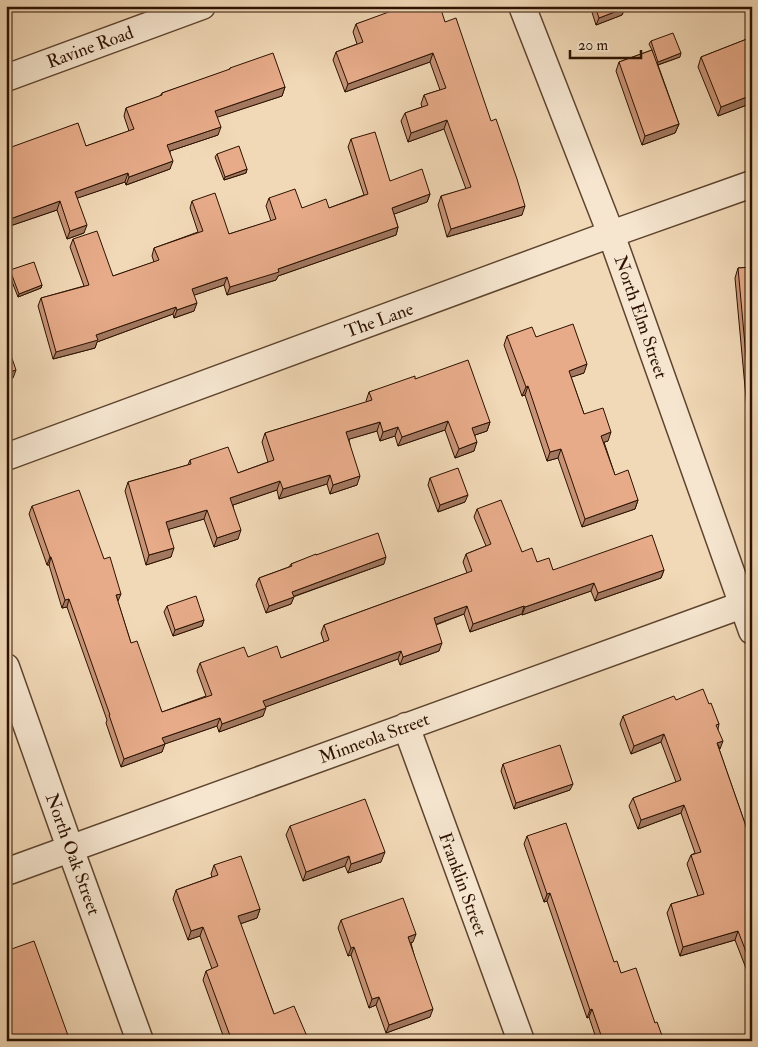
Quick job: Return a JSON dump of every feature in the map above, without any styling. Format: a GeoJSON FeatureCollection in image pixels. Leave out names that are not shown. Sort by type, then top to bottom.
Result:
{"type":"FeatureCollection","features":[{"type":"Feature","properties":{"kind":"street","name":"Ravine Road"},"geometry":{"type":"LineString","coordinates":[[6,78],[202,6]]}},
{"type":"Feature","properties":{"kind":"street","name":"North Elm Street"},"geometry":{"type":"LineString","coordinates":[[522,6],[612,234],[752,630]]}},
{"type":"Feature","properties":{"kind":"street","name":"The Lane"},"geometry":{"type":"LineString","coordinates":[[6,457],[752,184]]}},
{"type":"Feature","properties":{"kind":"street","name":"Minneola Street"},"geometry":{"type":"LineString","coordinates":[[6,872],[742,605]]}},
{"type":"Feature","properties":{"kind":"street","name":"North Oak Street"},"geometry":{"type":"LineString","coordinates":[[6,666],[140,1041]]}},
{"type":"Feature","properties":{"kind":"street","name":"Franklin Street"},"geometry":{"type":"LineString","coordinates":[[406,726],[520,1041]]}},
{"type":"Feature","properties":{"kind":"building"},"geometry":{"type":"Polygon","coordinates":[[[405,6],[440,6],[445,22],[456,18],[491,121],[496,119],[525,206],[451,229],[441,196],[471,187],[447,120],[411,133],[405,113],[428,105],[424,95],[446,88],[433,53],[348,84],[336,52],[363,42],[356,24],[405,6]]]}},
{"type":"Feature","properties":{"kind":"building"},"geometry":{"type":"Polygon","coordinates":[[[595,6],[624,6],[625,8],[599,18],[595,6]]]}},
{"type":"Feature","properties":{"kind":"building"},"geometry":{"type":"Polygon","coordinates":[[[673,33],[681,53],[658,62],[651,41],[673,33]]]}},
{"type":"Feature","properties":{"kind":"building"},"geometry":{"type":"Polygon","coordinates":[[[752,37],[752,95],[721,107],[701,57],[752,37]]]}},
{"type":"Feature","properties":{"kind":"building"},"geometry":{"type":"Polygon","coordinates":[[[652,50],[679,124],[645,136],[619,62],[652,50]]]}},
{"type":"Feature","properties":{"kind":"building"},"geometry":{"type":"Polygon","coordinates":[[[273,53],[285,87],[215,111],[221,127],[167,145],[173,161],[129,177],[128,173],[75,192],[87,225],[70,231],[60,201],[10,219],[6,209],[6,149],[78,123],[86,146],[134,129],[126,108],[273,53]]]}},
{"type":"Feature","properties":{"kind":"building"},"geometry":{"type":"Polygon","coordinates":[[[375,132],[390,181],[422,169],[430,194],[392,208],[398,227],[278,269],[279,272],[230,287],[227,277],[192,289],[197,303],[177,310],[176,307],[96,335],[98,340],[56,352],[41,298],[89,285],[73,239],[97,231],[113,276],[159,260],[154,248],[203,231],[192,201],[215,193],[229,234],[276,219],[269,198],[295,189],[302,208],[326,199],[329,208],[368,194],[351,139],[375,132]]]}},
{"type":"Feature","properties":{"kind":"building"},"geometry":{"type":"Polygon","coordinates":[[[239,146],[247,169],[225,177],[217,154],[239,146]]]}},
{"type":"Feature","properties":{"kind":"building"},"geometry":{"type":"Polygon","coordinates":[[[34,262],[42,285],[19,294],[10,270],[34,262]]]}},
{"type":"Feature","properties":{"kind":"building"},"geometry":{"type":"Polygon","coordinates":[[[752,267],[752,411],[751,411],[738,268],[752,267]]]}},
{"type":"Feature","properties":{"kind":"building"},"geometry":{"type":"Polygon","coordinates":[[[6,319],[10,330],[6,332],[6,319]]]}},
{"type":"Feature","properties":{"kind":"building"},"geometry":{"type":"Polygon","coordinates":[[[573,324],[587,364],[569,371],[584,414],[603,408],[611,432],[601,436],[615,475],[628,470],[638,500],[585,519],[561,449],[550,452],[528,386],[526,387],[507,336],[532,327],[536,337],[573,324]]]}},
{"type":"Feature","properties":{"kind":"building"},"geometry":{"type":"Polygon","coordinates":[[[6,341],[16,370],[6,373],[6,341]]]}},
{"type":"Feature","properties":{"kind":"building"},"geometry":{"type":"Polygon","coordinates":[[[468,360],[490,422],[472,428],[477,442],[459,449],[448,421],[402,437],[398,427],[383,432],[380,422],[346,432],[360,476],[333,485],[330,475],[283,489],[280,481],[230,498],[241,530],[217,538],[207,510],[166,522],[174,548],[149,555],[128,482],[191,464],[190,460],[228,447],[238,473],[274,460],[265,433],[372,400],[369,392],[415,376],[415,379],[468,360]]]}},
{"type":"Feature","properties":{"kind":"building"},"geometry":{"type":"Polygon","coordinates":[[[458,468],[468,495],[440,505],[430,478],[458,468]]]}},
{"type":"Feature","properties":{"kind":"building"},"geometry":{"type":"Polygon","coordinates":[[[79,490],[104,559],[110,557],[121,594],[116,595],[131,643],[137,641],[162,712],[212,695],[200,663],[244,647],[248,657],[277,646],[281,658],[329,640],[324,625],[472,571],[466,554],[491,544],[477,509],[501,500],[522,552],[532,548],[537,562],[549,558],[553,570],[652,535],[664,570],[598,593],[594,583],[473,624],[467,606],[434,618],[442,643],[403,657],[401,651],[263,701],[266,708],[222,724],[220,718],[162,738],[165,744],[124,759],[69,599],[65,600],[32,506],[79,490]]]}},
{"type":"Feature","properties":{"kind":"building"},"geometry":{"type":"Polygon","coordinates":[[[378,533],[386,557],[292,592],[294,597],[269,606],[259,578],[292,566],[291,564],[316,554],[378,533]]]}},
{"type":"Feature","properties":{"kind":"building"},"geometry":{"type":"Polygon","coordinates":[[[196,596],[204,620],[175,630],[167,606],[196,596]]]}},
{"type":"Feature","properties":{"kind":"building"},"geometry":{"type":"Polygon","coordinates":[[[703,689],[719,724],[716,725],[723,741],[717,743],[749,835],[752,834],[752,967],[738,931],[683,947],[671,904],[704,894],[691,855],[701,852],[684,805],[641,820],[633,798],[681,780],[664,734],[634,746],[623,716],[674,696],[676,700],[703,689]]]}},
{"type":"Feature","properties":{"kind":"building"},"geometry":{"type":"Polygon","coordinates":[[[560,745],[573,784],[516,803],[503,764],[560,745]]]}},
{"type":"Feature","properties":{"kind":"building"},"geometry":{"type":"Polygon","coordinates":[[[365,799],[385,852],[351,864],[349,856],[306,872],[290,826],[365,799]]]}},
{"type":"Feature","properties":{"kind":"building"},"geometry":{"type":"Polygon","coordinates":[[[566,823],[614,962],[617,961],[621,973],[636,968],[655,1023],[657,1022],[664,1041],[603,1041],[592,1009],[590,1010],[550,893],[547,894],[527,836],[566,823]]]}},
{"type":"Feature","properties":{"kind":"building"},"geometry":{"type":"Polygon","coordinates":[[[241,856],[260,909],[238,916],[274,1014],[294,1006],[309,1041],[232,1041],[206,971],[218,966],[203,927],[191,931],[176,890],[218,875],[214,865],[241,856]]]}},
{"type":"Feature","properties":{"kind":"building"},"geometry":{"type":"Polygon","coordinates":[[[403,898],[416,934],[408,937],[433,1009],[389,1025],[379,997],[372,999],[354,947],[351,948],[341,920],[403,898]]]}},
{"type":"Feature","properties":{"kind":"building"},"geometry":{"type":"Polygon","coordinates":[[[34,941],[70,1041],[6,1041],[6,951],[34,941]]]}}]}
